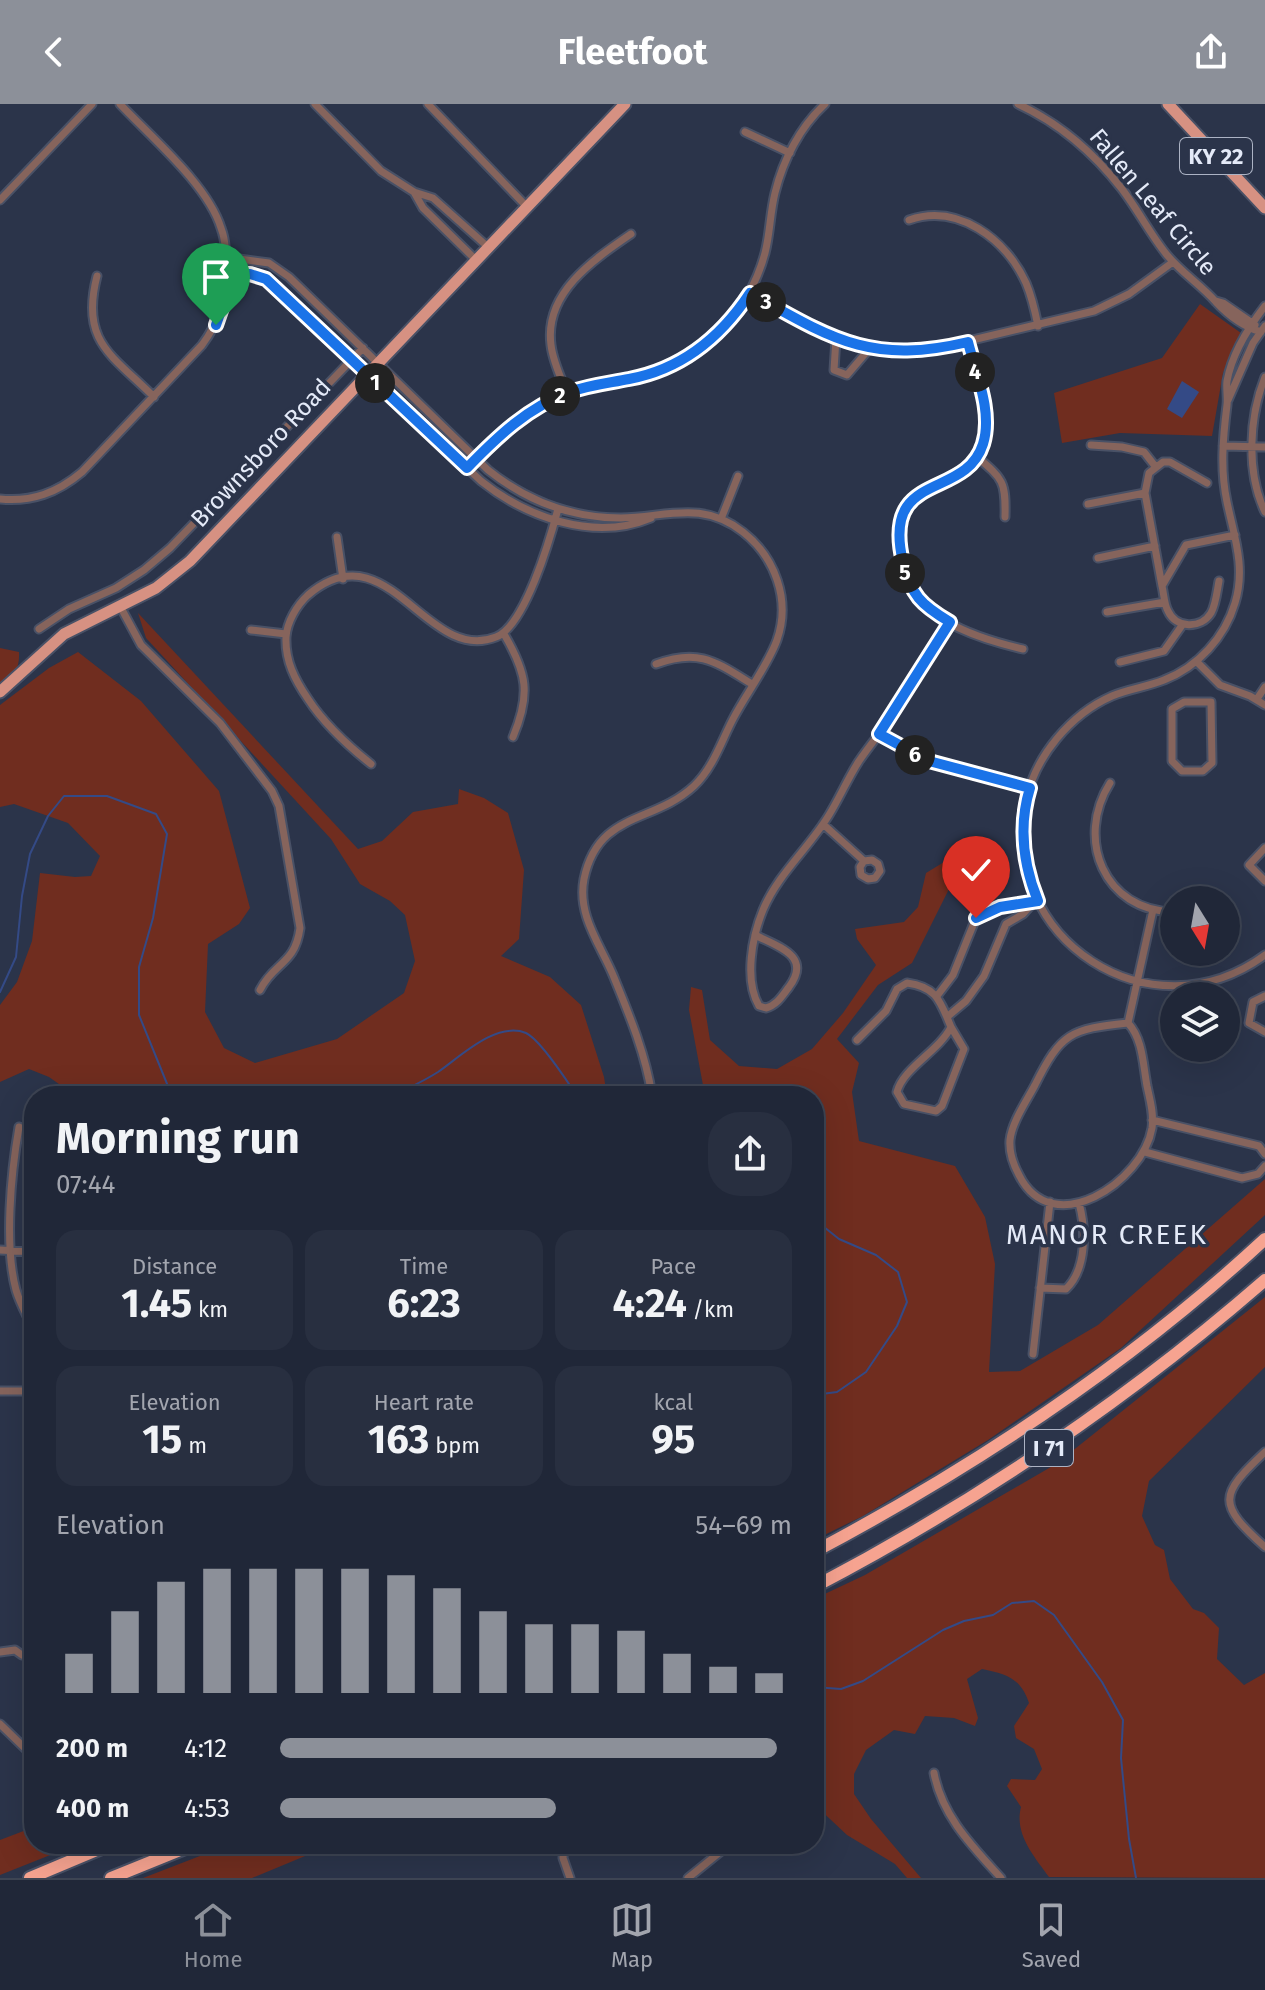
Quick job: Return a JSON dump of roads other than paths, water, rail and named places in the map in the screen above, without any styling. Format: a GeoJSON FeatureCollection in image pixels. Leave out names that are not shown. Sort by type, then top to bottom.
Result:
{"type":"FeatureCollection","features":[{"type":"Feature","properties":{"kind":"highway","name":"I 71"},"geometry":{"type":"LineString","coordinates":[[824,1546],[933,1485],[1030,1424],[1124,1357],[1265,1239]]}},
{"type":"Feature","properties":{"kind":"highway","name":"I 71"},"geometry":{"type":"LineString","coordinates":[[824,1581],[963,1504],[1044,1452],[1139,1385],[1265,1280]]}},
{"type":"Feature","properties":{"kind":"highway"},"geometry":{"type":"LineString","coordinates":[[30,1878],[87,1854]]}},
{"type":"Feature","properties":{"kind":"highway"},"geometry":{"type":"LineString","coordinates":[[111,1878],[170,1854]]}},
{"type":"Feature","properties":{"kind":"main road","name":"Brownsboro Road"},"geometry":{"type":"LineString","coordinates":[[0,692],[64,634],[156,588],[190,561],[625,104]]}},
{"type":"Feature","properties":{"kind":"main road","name":"KY 22"},"geometry":{"type":"LineString","coordinates":[[1168,104],[1265,208]]}},
{"type":"Feature","properties":{"kind":"street"},"geometry":{"type":"LineString","coordinates":[[0,200],[92,104]]}},
{"type":"Feature","properties":{"kind":"street"},"geometry":{"type":"LineString","coordinates":[[0,499],[39,497],[68,484],[90,465],[213,331],[222,309],[226,274],[221,226],[205,196],[120,104]]}},
{"type":"Feature","properties":{"kind":"street"},"geometry":{"type":"LineString","coordinates":[[315,104],[381,171],[414,192],[433,198],[488,247]]}},
{"type":"Feature","properties":{"kind":"street"},"geometry":{"type":"LineString","coordinates":[[428,104],[527,207]]}},
{"type":"Feature","properties":{"kind":"street"},"geometry":{"type":"LineString","coordinates":[[467,468],[520,419],[567,393],[640,377],[682,361],[713,339],[733,318],[750,293],[765,253],[775,191],[790,153],[808,123],[825,104]]}},
{"type":"Feature","properties":{"kind":"street","name":"Fallen Leaf Circle"},"geometry":{"type":"LineString","coordinates":[[1018,104],[1046,119],[1089,152],[1122,189],[1173,262],[1220,308],[1263,329]]}},
{"type":"Feature","properties":{"kind":"street"},"geometry":{"type":"LineString","coordinates":[[745,132],[790,153]]}},
{"type":"Feature","properties":{"kind":"street"},"geometry":{"type":"LineString","coordinates":[[414,192],[423,208],[476,260]]}},
{"type":"Feature","properties":{"kind":"street"},"geometry":{"type":"LineString","coordinates":[[909,220],[948,215],[995,240],[1015,262],[1026,283],[1038,326]]}},
{"type":"Feature","properties":{"kind":"street"},"geometry":{"type":"LineString","coordinates":[[567,393],[551,346],[555,310],[573,281],[631,234]]}},
{"type":"Feature","properties":{"kind":"street"},"geometry":{"type":"LineString","coordinates":[[225,257],[257,260],[274,266],[289,277],[476,458],[505,484],[523,495],[558,509],[604,517],[680,511],[721,519],[741,530],[760,548],[774,571],[780,589],[782,619],[777,640],[715,757],[696,784],[665,807],[627,820],[610,832],[593,854],[585,876],[583,896],[586,915],[630,1020],[650,1086]]}},
{"type":"Feature","properties":{"kind":"street"},"geometry":{"type":"LineString","coordinates":[[750,293],[836,338],[870,348],[922,352],[1075,317],[1112,303],[1173,262]]}},
{"type":"Feature","properties":{"kind":"street"},"geometry":{"type":"LineString","coordinates":[[266,279],[274,266]]}},
{"type":"Feature","properties":{"kind":"street"},"geometry":{"type":"LineString","coordinates":[[226,274],[250,274],[266,279],[467,468],[497,494],[513,503],[555,521],[596,526],[647,520],[656,515]]}},
{"type":"Feature","properties":{"kind":"street"},"geometry":{"type":"LineString","coordinates":[[97,276],[91,317],[95,334],[105,349],[154,397]]}},
{"type":"Feature","properties":{"kind":"street"},"geometry":{"type":"LineString","coordinates":[[1265,306],[1236,353],[1227,382],[1224,485],[1240,576],[1236,601],[1216,640],[1196,661],[1162,681],[1111,696],[1079,717],[1049,750],[1026,800],[1023,844],[1035,902],[1076,951],[1100,968],[1137,981],[1174,985],[1198,983],[1235,972],[1265,955]]}},
{"type":"Feature","properties":{"kind":"street"},"geometry":{"type":"LineString","coordinates":[[321,332],[333,319]]}},
{"type":"Feature","properties":{"kind":"street"},"geometry":{"type":"LineString","coordinates":[[1227,402],[1263,329]]}},
{"type":"Feature","properties":{"kind":"street"},"geometry":{"type":"LineString","coordinates":[[836,338],[834,370],[847,375],[870,348]]}},
{"type":"Feature","properties":{"kind":"street"},"geometry":{"type":"LineString","coordinates":[[968,342],[987,422],[983,445],[960,472],[916,496],[904,510],[899,527],[899,544],[909,585],[927,608],[975,634],[1023,649]]}},
{"type":"Feature","properties":{"kind":"street"},"geometry":{"type":"LineString","coordinates":[[39,629],[69,609],[116,588],[170,548],[363,348]]}},
{"type":"Feature","properties":{"kind":"street"},"geometry":{"type":"LineString","coordinates":[[1265,377],[1255,417],[1253,447],[1257,489],[1265,512]]}},
{"type":"Feature","properties":{"kind":"street"},"geometry":{"type":"LineString","coordinates":[[1091,445],[1144,452],[1155,466]]}},
{"type":"Feature","properties":{"kind":"street"},"geometry":{"type":"LineString","coordinates":[[1223,446],[1265,447]]}},
{"type":"Feature","properties":{"kind":"street"},"geometry":{"type":"LineString","coordinates":[[976,456],[994,470],[1001,481],[1006,500],[1005,517]]}},
{"type":"Feature","properties":{"kind":"street"},"geometry":{"type":"LineString","coordinates":[[1207,483],[1170,462],[1155,466],[1149,473],[1145,493],[1165,602],[1172,617],[1183,624],[1196,624],[1206,618],[1212,611],[1219,581]]}},
{"type":"Feature","properties":{"kind":"street"},"geometry":{"type":"LineString","coordinates":[[721,519],[738,476]]}},
{"type":"Feature","properties":{"kind":"street"},"geometry":{"type":"LineString","coordinates":[[1088,504],[1145,493]]}},
{"type":"Feature","properties":{"kind":"street"},"geometry":{"type":"LineString","coordinates":[[371,764],[334,733],[310,703],[288,662],[286,634],[303,600],[324,585],[343,579],[362,578],[385,585],[440,628],[461,639],[475,641],[504,634],[523,610],[558,509]]}},
{"type":"Feature","properties":{"kind":"street"},"geometry":{"type":"LineString","coordinates":[[1162,586],[1186,545],[1235,535]]}},
{"type":"Feature","properties":{"kind":"street"},"geometry":{"type":"LineString","coordinates":[[337,537],[343,579]]}},
{"type":"Feature","properties":{"kind":"street"},"geometry":{"type":"LineString","coordinates":[[1098,558],[1155,546]]}},
{"type":"Feature","properties":{"kind":"street"},"geometry":{"type":"LineString","coordinates":[[1107,612],[1165,602]]}},
{"type":"Feature","properties":{"kind":"street"},"geometry":{"type":"LineString","coordinates":[[120,606],[141,645],[220,723],[264,778],[277,801],[300,928],[293,954],[270,974],[260,990]]}},
{"type":"Feature","properties":{"kind":"street"},"geometry":{"type":"LineString","coordinates":[[755,935],[789,953],[797,967],[797,976],[784,994],[777,1003],[766,1008],[759,1006],[752,989],[752,951],[755,935],[762,912],[775,885],[823,824],[858,763],[950,622]]}},
{"type":"Feature","properties":{"kind":"street"},"geometry":{"type":"LineString","coordinates":[[1120,662],[1164,651],[1183,624]]}},
{"type":"Feature","properties":{"kind":"street"},"geometry":{"type":"LineString","coordinates":[[251,630],[286,634]]}},
{"type":"Feature","properties":{"kind":"street"},"geometry":{"type":"LineString","coordinates":[[504,634],[519,662],[525,695],[525,705],[513,737]]}},
{"type":"Feature","properties":{"kind":"street"},"geometry":{"type":"LineString","coordinates":[[656,664],[688,656],[707,658],[752,684]]}},
{"type":"Feature","properties":{"kind":"street"},"geometry":{"type":"LineString","coordinates":[[1196,661],[1220,685],[1265,705]]}},
{"type":"Feature","properties":{"kind":"street"},"geometry":{"type":"LineString","coordinates":[[1211,702],[1184,702],[1172,709],[1172,761],[1182,771],[1203,771],[1212,763],[1211,702],[1220,685]]}},
{"type":"Feature","properties":{"kind":"street"},"geometry":{"type":"LineString","coordinates":[[1257,699],[1265,687]]}},
{"type":"Feature","properties":{"kind":"street"},"geometry":{"type":"LineString","coordinates":[[879,734],[929,761],[1030,788]]}},
{"type":"Feature","properties":{"kind":"street"},"geometry":{"type":"LineString","coordinates":[[1110,783],[1103,794],[1095,821],[1098,857],[1103,870],[1119,890],[1139,905],[1160,911]]}},
{"type":"Feature","properties":{"kind":"street"},"geometry":{"type":"LineString","coordinates":[[823,824],[864,861]]}},
{"type":"Feature","properties":{"kind":"street"},"geometry":{"type":"LineString","coordinates":[[1265,848],[1249,865],[1265,881]]}},
{"type":"Feature","properties":{"kind":"street"},"geometry":{"type":"LineString","coordinates":[[937,996],[953,975],[976,918],[996,908],[1035,902]]}},
{"type":"Feature","properties":{"kind":"street"},"geometry":{"type":"LineString","coordinates":[[947,1017],[966,1001],[984,976],[1006,924],[1035,902]]}},
{"type":"Feature","properties":{"kind":"street"},"geometry":{"type":"LineString","coordinates":[[996,908],[998,917],[1006,924]]}},
{"type":"Feature","properties":{"kind":"street"},"geometry":{"type":"LineString","coordinates":[[1128,1023],[1082,1030],[1062,1041],[1052,1052],[1012,1130],[1010,1151],[1019,1177],[1036,1196],[1066,1205],[1079,1203],[1119,1182],[1145,1152],[1152,1120],[1139,1042],[1128,1023],[1153,910]]}},
{"type":"Feature","properties":{"kind":"street"},"geometry":{"type":"LineString","coordinates":[[857,1040],[886,1011],[902,985],[928,987],[937,996],[964,1049],[942,1106],[936,1111],[904,1104],[899,1100],[898,1087],[945,1039],[951,1027]]}},
{"type":"Feature","properties":{"kind":"street"},"geometry":{"type":"LineString","coordinates":[[1265,996],[1253,1002],[1249,1023],[1265,1032]]}},
{"type":"Feature","properties":{"kind":"street"},"geometry":{"type":"LineString","coordinates":[[1152,1120],[1259,1146],[1265,1154]]}},
{"type":"Feature","properties":{"kind":"street"},"geometry":{"type":"LineString","coordinates":[[19,1127],[12,1172],[11,1250],[17,1293],[24,1309]]}},
{"type":"Feature","properties":{"kind":"street"},"geometry":{"type":"LineString","coordinates":[[1145,1152],[1242,1178],[1258,1174],[1265,1166]]}},
{"type":"Feature","properties":{"kind":"street"},"geometry":{"type":"LineString","coordinates":[[1033,1354],[1050,1202]]}},
{"type":"Feature","properties":{"kind":"street"},"geometry":{"type":"LineString","coordinates":[[1040,1288],[1066,1289],[1075,1281],[1083,1237],[1079,1203]]}},
{"type":"Feature","properties":{"kind":"street"},"geometry":{"type":"LineString","coordinates":[[0,1250],[24,1251]]}},
{"type":"Feature","properties":{"kind":"street"},"geometry":{"type":"LineString","coordinates":[[0,1391],[24,1391]]}},
{"type":"Feature","properties":{"kind":"street"},"geometry":{"type":"LineString","coordinates":[[1265,1452],[1236,1481],[1229,1499],[1234,1517],[1265,1547]]}},
{"type":"Feature","properties":{"kind":"street"},"geometry":{"type":"LineString","coordinates":[[0,1652],[15,1650],[22,1655]]}},
{"type":"Feature","properties":{"kind":"street"},"geometry":{"type":"LineString","coordinates":[[0,1724],[24,1747]]}},
{"type":"Feature","properties":{"kind":"street"},"geometry":{"type":"LineString","coordinates":[[934,1773],[944,1808],[1001,1878]]}},
{"type":"Feature","properties":{"kind":"street"},"geometry":{"type":"LineString","coordinates":[[563,1854],[570,1878]]}},
{"type":"Feature","properties":{"kind":"street"},"geometry":{"type":"LineString","coordinates":[[688,1878],[718,1854]]}},
{"type":"Feature","properties":{"kind":"water"},"geometry":{"type":"Polygon","coordinates":[[[1182,381],[1199,392],[1182,418],[1167,409],[1182,381]]]}},
{"type":"Feature","properties":{"kind":"waterway"},"geometry":{"type":"LineString","coordinates":[[0,992],[16,957],[30,854],[48,816],[64,796],[107,796],[156,814],[167,834],[153,918],[139,967],[139,1015],[168,1086]]}},
{"type":"Feature","properties":{"kind":"waterway"},"geometry":{"type":"LineString","coordinates":[[412,1086],[438,1072],[479,1042],[503,1032],[515,1031],[526,1033],[539,1044],[570,1086]]}},
{"type":"Feature","properties":{"kind":"waterway"},"geometry":{"type":"LineString","coordinates":[[824,1227],[839,1239],[876,1255],[898,1272],[907,1302],[897,1326],[866,1372],[837,1392],[824,1394]]}},
{"type":"Feature","properties":{"kind":"waterway"},"geometry":{"type":"LineString","coordinates":[[824,1688],[841,1689],[863,1681],[943,1630],[964,1621],[993,1615],[1012,1603],[1034,1601],[1054,1615],[1102,1682],[1123,1720],[1121,1758],[1136,1878]]}},
{"type":"Feature","properties":{"kind":"district","name":"MANOR CREEK"},"geometry":{"type":"Point","coordinates":[1107,1234]}}]}
